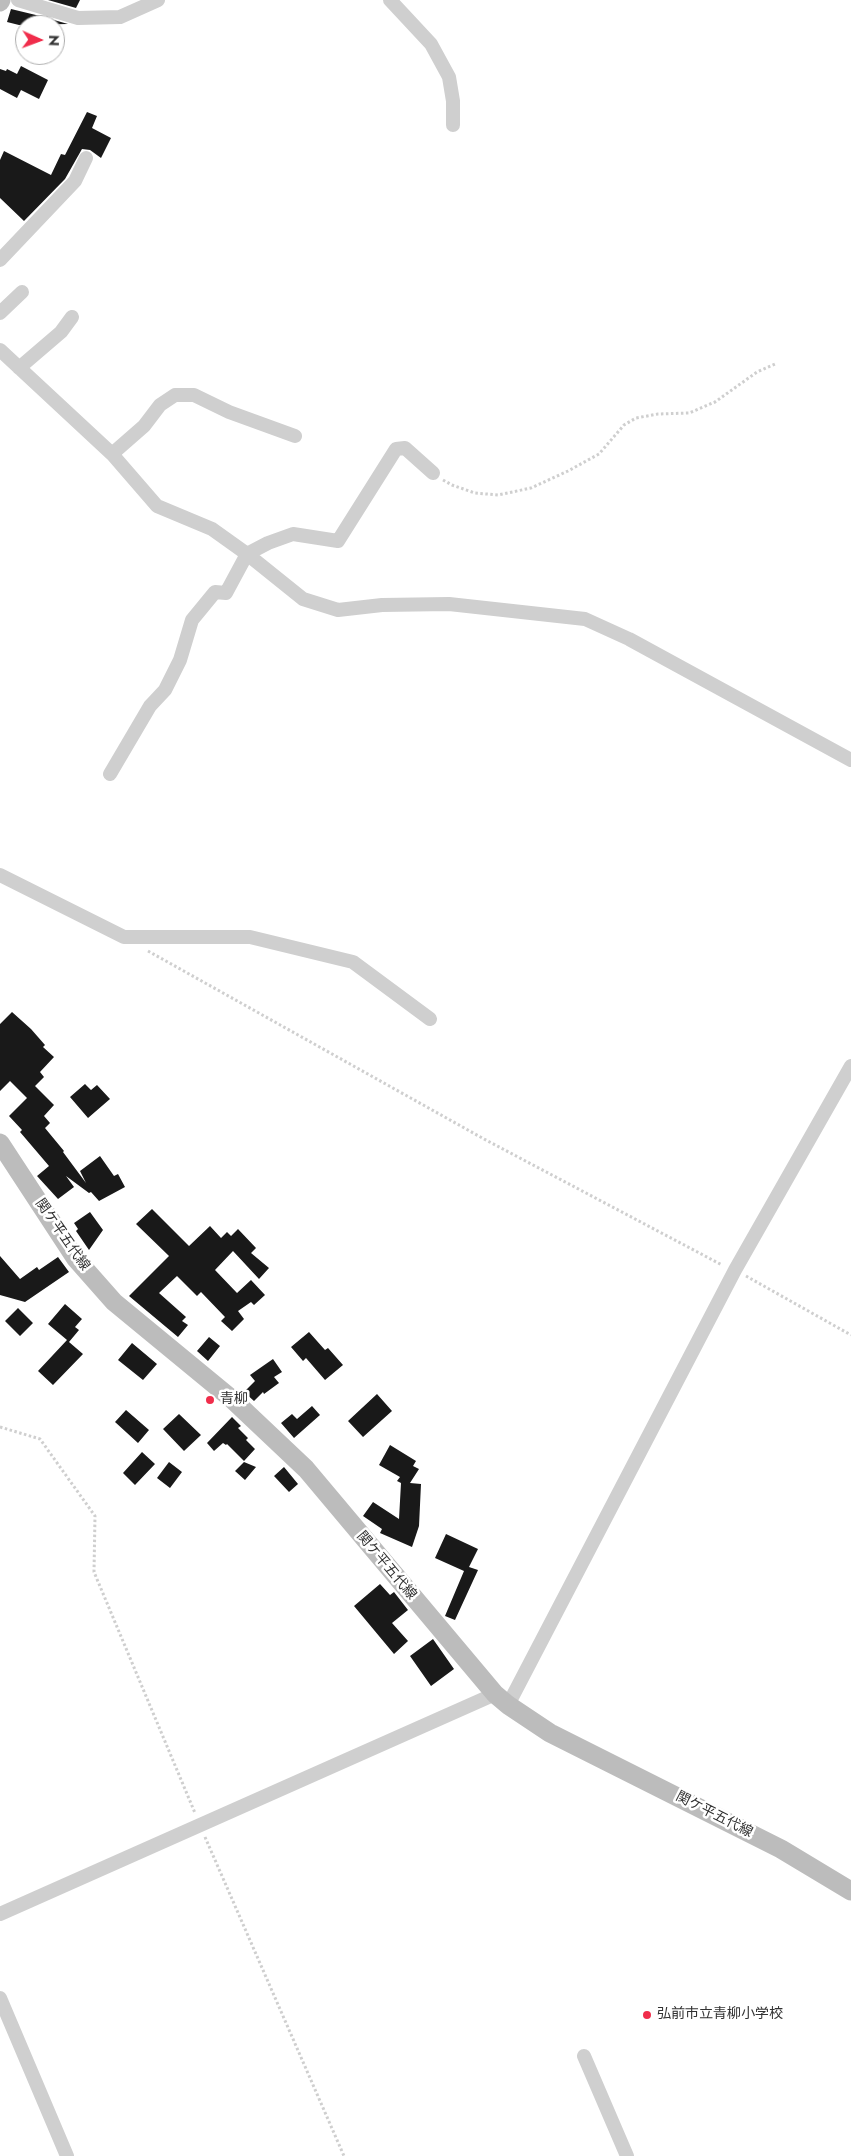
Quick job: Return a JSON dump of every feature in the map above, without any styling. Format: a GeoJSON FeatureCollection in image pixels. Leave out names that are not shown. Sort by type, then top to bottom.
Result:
{"type":"FeatureCollection","features":[{"type":"Feature","properties":{"kind":"main road","name":"関ケ平五代線"},"geometry":{"type":"LineString","coordinates":[[0,1143],[76,1259],[114,1302],[232,1400],[306,1469],[502,1699],[550,1733],[781,1849],[851,1891]]}},
{"type":"Feature","properties":{"kind":"street"},"geometry":{"type":"LineString","coordinates":[[18,0],[78,18],[120,17],[158,0]]}},
{"type":"Feature","properties":{"kind":"street"},"geometry":{"type":"LineString","coordinates":[[390,0],[431,44],[449,77],[453,101],[453,125]]}},
{"type":"Feature","properties":{"kind":"street"},"geometry":{"type":"LineString","coordinates":[[0,260],[75,181],[86,158]]}},
{"type":"Feature","properties":{"kind":"street"},"geometry":{"type":"LineString","coordinates":[[0,313],[22,292]]}},
{"type":"Feature","properties":{"kind":"street"},"geometry":{"type":"LineString","coordinates":[[19,368],[61,332],[72,317]]}},
{"type":"Feature","properties":{"kind":"street"},"geometry":{"type":"LineString","coordinates":[[0,350],[112,454],[157,506],[212,530],[247,554],[303,598],[338,610],[382,605],[449,604],[585,619],[629,639],[851,760]]}},
{"type":"Feature","properties":{"kind":"street"},"geometry":{"type":"LineString","coordinates":[[112,454],[144,426],[160,405],[175,395],[194,395],[229,412],[295,436]]}},
{"type":"Feature","properties":{"kind":"street"},"geometry":{"type":"LineString","coordinates":[[110,774],[150,706],[165,690],[180,660],[192,620],[215,592],[226,593],[247,554],[268,543],[293,534],[338,541],[396,449],[405,448],[433,474]]}},
{"type":"Feature","properties":{"kind":"street"},"geometry":{"type":"LineString","coordinates":[[0,875],[124,938],[250,937],[353,962],[430,1019]]}},
{"type":"Feature","properties":{"kind":"street"},"geometry":{"type":"LineString","coordinates":[[0,1914],[502,1699],[735,1270],[851,1066]]}},
{"type":"Feature","properties":{"kind":"street"},"geometry":{"type":"LineString","coordinates":[[0,1998],[67,2156]]}},
{"type":"Feature","properties":{"kind":"street"},"geometry":{"type":"LineString","coordinates":[[584,2056],[627,2156]]}},
{"type":"Feature","properties":{"kind":"path"},"geometry":{"type":"LineString","coordinates":[[433,474],[452,485],[475,493],[498,495],[531,488],[568,471],[598,454],[624,425],[636,418],[658,414],[689,413],[715,402],[757,372],[775,364]]}},
{"type":"Feature","properties":{"kind":"path"},"geometry":{"type":"LineString","coordinates":[[124,938],[484,1139],[735,1270],[851,1335]]}},
{"type":"Feature","properties":{"kind":"path"},"geometry":{"type":"LineString","coordinates":[[0,1427],[40,1439],[95,1516]]}},
{"type":"Feature","properties":{"kind":"building"},"geometry":{"type":"Polygon","coordinates":[[[48,0],[80,0],[76,8],[48,0]]]}},
{"type":"Feature","properties":{"kind":"building"},"geometry":{"type":"Polygon","coordinates":[[[11,9],[36,15],[15,15],[15,24],[7,22],[11,9]]]}},
{"type":"Feature","properties":{"kind":"building"},"geometry":{"type":"Polygon","coordinates":[[[21,66],[48,80],[39,99],[21,90],[17,98],[0,89],[0,69],[6,71],[7,69],[17,74],[21,66]]]}},
{"type":"Feature","properties":{"kind":"building"},"geometry":{"type":"Polygon","coordinates":[[[87,112],[97,116],[92,128],[111,138],[101,158],[90,150],[82,149],[65,179],[24,221],[0,198],[0,160],[4,151],[51,175],[61,154],[65,155],[87,112]]]}},
{"type":"Feature","properties":{"kind":"building"},"geometry":{"type":"Polygon","coordinates":[[[12,1012],[31,1029],[45,1045],[43,1047],[54,1057],[40,1072],[44,1077],[35,1086],[54,1105],[44,1116],[50,1123],[45,1128],[86,1183],[80,1171],[100,1156],[114,1176],[118,1174],[125,1187],[99,1201],[91,1192],[89,1193],[66,1176],[74,1187],[58,1199],[37,1176],[49,1166],[9,1116],[27,1098],[10,1081],[0,1091],[0,1024],[12,1012]]]}},
{"type":"Feature","properties":{"kind":"building"},"geometry":{"type":"Polygon","coordinates":[[[85,1084],[91,1090],[97,1085],[110,1099],[88,1118],[70,1097],[85,1084]]]}},
{"type":"Feature","properties":{"kind":"building"},"geometry":{"type":"Polygon","coordinates":[[[152,1209],[189,1246],[210,1226],[221,1238],[227,1232],[231,1236],[238,1229],[256,1248],[251,1253],[269,1268],[259,1279],[233,1251],[215,1270],[237,1293],[251,1280],[265,1295],[254,1305],[251,1302],[238,1311],[244,1319],[232,1331],[221,1321],[225,1317],[201,1292],[197,1296],[177,1276],[159,1293],[186,1317],[182,1321],[188,1325],[178,1337],[129,1296],[169,1256],[136,1224],[152,1209]]]}},
{"type":"Feature","properties":{"kind":"building"},"geometry":{"type":"Polygon","coordinates":[[[90,1212],[103,1230],[89,1250],[76,1231],[78,1229],[74,1223],[90,1212]]]}},
{"type":"Feature","properties":{"kind":"building"},"geometry":{"type":"Polygon","coordinates":[[[0,1256],[20,1279],[37,1267],[39,1270],[58,1257],[69,1272],[25,1302],[0,1295],[0,1256]]]}},
{"type":"Feature","properties":{"kind":"building"},"geometry":{"type":"Polygon","coordinates":[[[65,1304],[82,1319],[75,1327],[79,1330],[69,1342],[83,1354],[53,1385],[38,1371],[67,1340],[48,1324],[65,1304]]]}},
{"type":"Feature","properties":{"kind":"building"},"geometry":{"type":"Polygon","coordinates":[[[18,1308],[33,1323],[20,1336],[5,1321],[18,1308]]]}},
{"type":"Feature","properties":{"kind":"building"},"geometry":{"type":"Polygon","coordinates":[[[309,1332],[325,1350],[328,1348],[343,1365],[325,1380],[306,1358],[303,1361],[291,1347],[309,1332]]]}},
{"type":"Feature","properties":{"kind":"building"},"geometry":{"type":"Polygon","coordinates":[[[209,1337],[220,1346],[208,1361],[197,1351],[209,1337]]]}},
{"type":"Feature","properties":{"kind":"building"},"geometry":{"type":"Polygon","coordinates":[[[132,1343],[157,1364],[143,1380],[118,1360],[132,1343]]]}},
{"type":"Feature","properties":{"kind":"building"},"geometry":{"type":"Polygon","coordinates":[[[273,1359],[282,1372],[274,1377],[279,1383],[264,1394],[263,1392],[254,1401],[244,1392],[255,1381],[250,1375],[273,1359]]]}},
{"type":"Feature","properties":{"kind":"building"},"geometry":{"type":"Polygon","coordinates":[[[377,1394],[392,1411],[363,1437],[348,1421],[377,1394]]]}},
{"type":"Feature","properties":{"kind":"building"},"geometry":{"type":"Polygon","coordinates":[[[312,1406],[320,1415],[294,1438],[281,1423],[292,1414],[297,1419],[312,1406]]]}},
{"type":"Feature","properties":{"kind":"building"},"geometry":{"type":"Polygon","coordinates":[[[126,1410],[149,1430],[138,1443],[115,1422],[126,1410]]]}},
{"type":"Feature","properties":{"kind":"building"},"geometry":{"type":"Polygon","coordinates":[[[179,1414],[201,1435],[184,1451],[163,1429],[179,1414]]]}},
{"type":"Feature","properties":{"kind":"building"},"geometry":{"type":"Polygon","coordinates":[[[232,1417],[241,1426],[238,1428],[248,1438],[246,1440],[255,1449],[244,1461],[227,1444],[223,1443],[214,1451],[207,1443],[232,1417]]]}},
{"type":"Feature","properties":{"kind":"building"},"geometry":{"type":"Polygon","coordinates":[[[390,1445],[416,1461],[413,1466],[419,1469],[410,1483],[421,1484],[419,1526],[412,1547],[380,1533],[382,1529],[363,1516],[373,1502],[399,1519],[401,1483],[397,1481],[400,1477],[379,1465],[390,1445]]]}},
{"type":"Feature","properties":{"kind":"building"},"geometry":{"type":"Polygon","coordinates":[[[142,1452],[155,1464],[135,1485],[123,1473],[142,1452]]]}},
{"type":"Feature","properties":{"kind":"building"},"geometry":{"type":"Polygon","coordinates":[[[169,1462],[182,1472],[170,1488],[157,1478],[169,1462]]]}},
{"type":"Feature","properties":{"kind":"building"},"geometry":{"type":"Polygon","coordinates":[[[244,1462],[256,1467],[245,1480],[235,1471],[244,1462]]]}},
{"type":"Feature","properties":{"kind":"building"},"geometry":{"type":"Polygon","coordinates":[[[284,1467],[298,1484],[289,1492],[274,1476],[284,1467]]]}},
{"type":"Feature","properties":{"kind":"building"},"geometry":{"type":"Polygon","coordinates":[[[446,1534],[478,1549],[469,1567],[478,1570],[455,1620],[445,1616],[464,1571],[435,1558],[446,1534]]]}},
{"type":"Feature","properties":{"kind":"building"},"geometry":{"type":"Polygon","coordinates":[[[380,1584],[390,1595],[394,1592],[408,1610],[392,1623],[408,1641],[394,1654],[354,1606],[380,1584]]]}},
{"type":"Feature","properties":{"kind":"building"},"geometry":{"type":"Polygon","coordinates":[[[433,1639],[454,1669],[431,1686],[410,1656],[433,1639]]]}},
{"type":"Feature","properties":{"kind":"place","name":"青柳"},"geometry":{"type":"Point","coordinates":[210,1400]}},
{"type":"Feature","properties":{"kind":"place","name":"弘前市立青柳小学校"},"geometry":{"type":"Point","coordinates":[647,2015]}}]}
